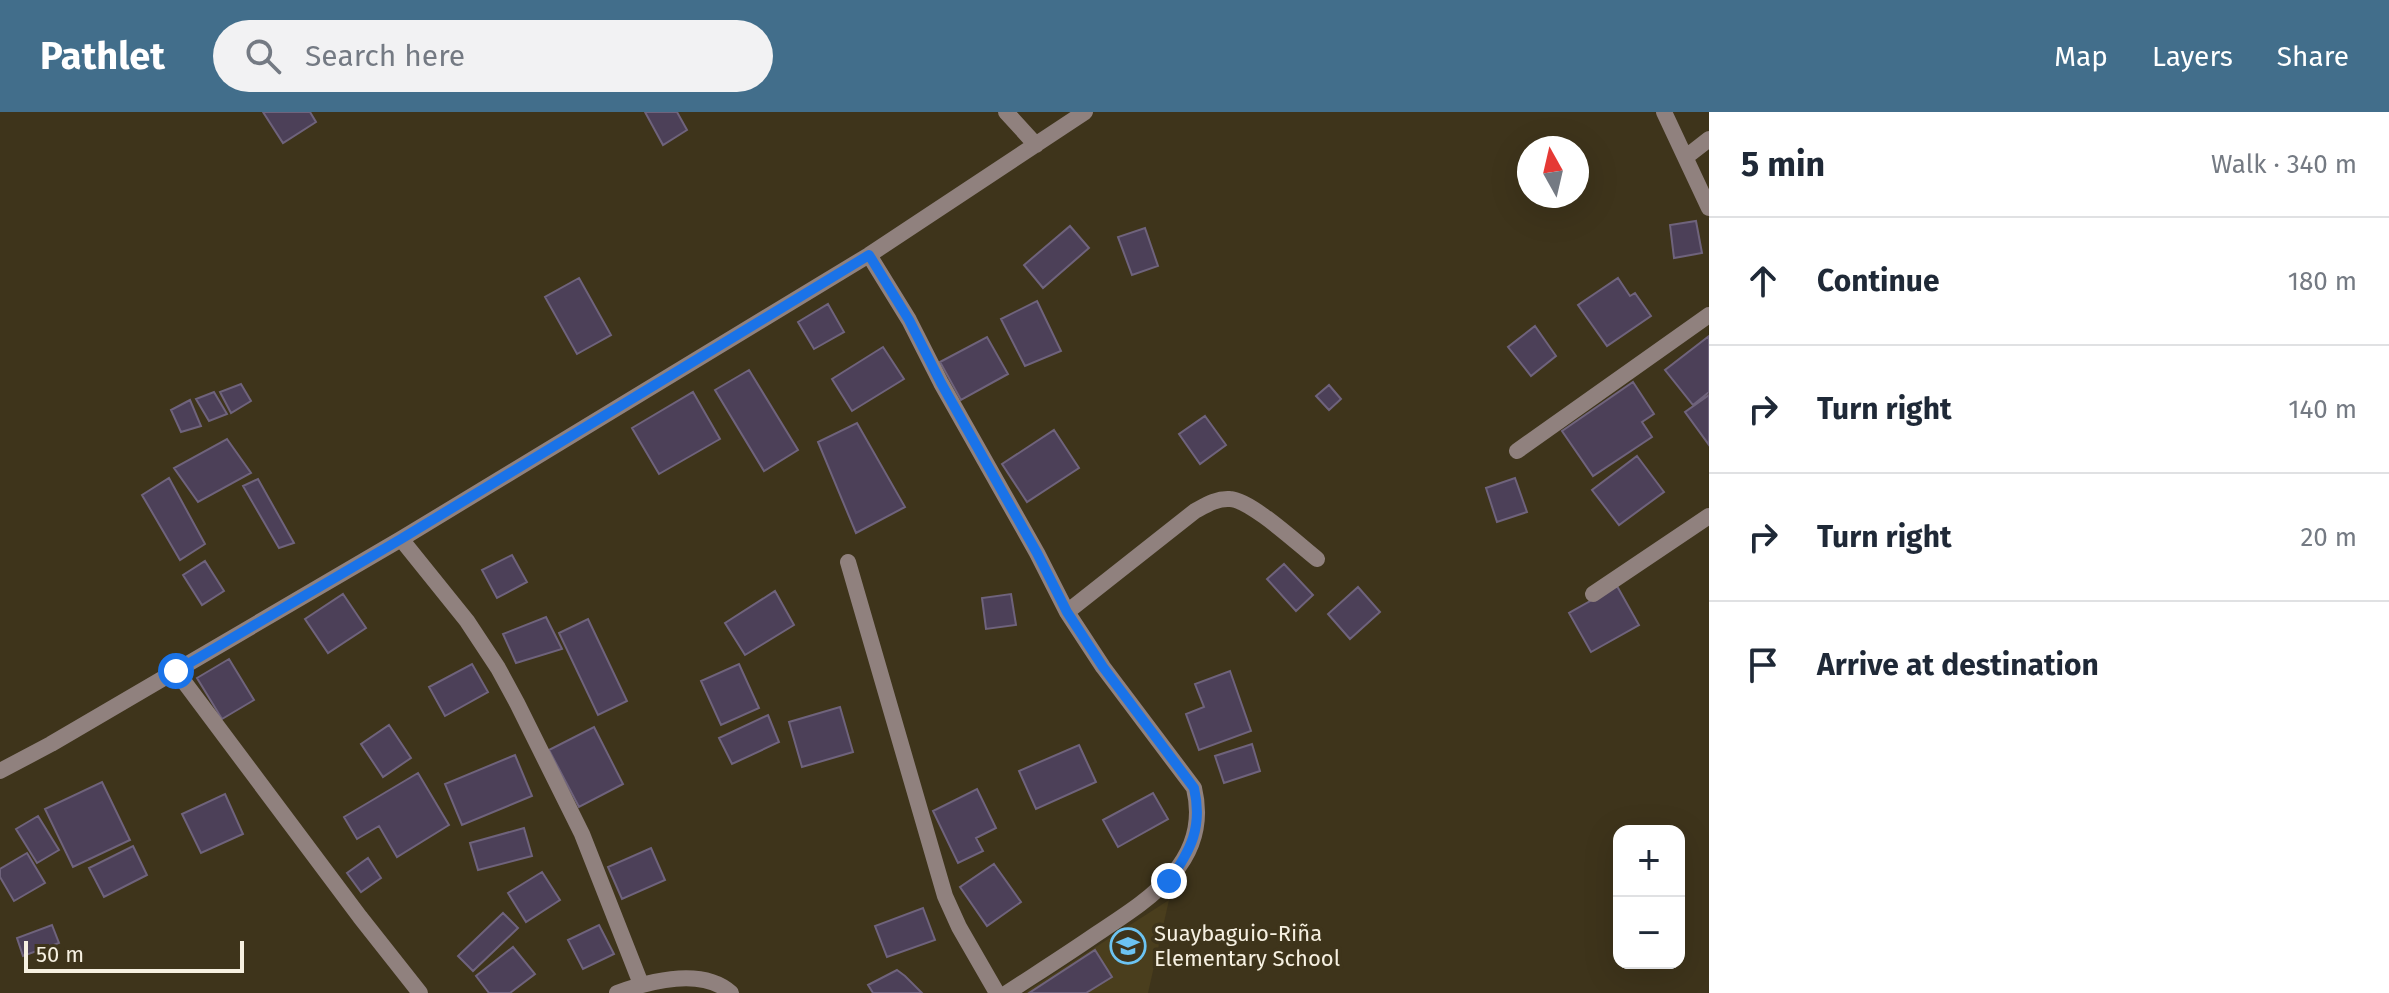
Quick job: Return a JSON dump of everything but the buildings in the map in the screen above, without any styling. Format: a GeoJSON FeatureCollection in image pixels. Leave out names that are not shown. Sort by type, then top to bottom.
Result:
{"type":"FeatureCollection","features":[{"type":"Feature","properties":{"kind":"street"},"geometry":{"type":"LineString","coordinates":[[1006,112],[1036,145]]}},
{"type":"Feature","properties":{"kind":"street"},"geometry":{"type":"LineString","coordinates":[[0,771],[401,539],[869,255],[1085,112]]}},
{"type":"Feature","properties":{"kind":"street"},"geometry":{"type":"LineString","coordinates":[[1664,112],[1709,208]]}},
{"type":"Feature","properties":{"kind":"street"},"geometry":{"type":"LineString","coordinates":[[1686,157],[1709,139]]}},
{"type":"Feature","properties":{"kind":"street"},"geometry":{"type":"LineString","coordinates":[[869,255],[909,320],[1067,612],[1103,667],[1194,788],[1198,806],[1197,827],[1191,846],[1169,881],[1124,916],[1007,993]]}},
{"type":"Feature","properties":{"kind":"street"},"geometry":{"type":"LineString","coordinates":[[1517,451],[1709,315]]}},
{"type":"Feature","properties":{"kind":"street"},"geometry":{"type":"LineString","coordinates":[[1067,612],[1195,511],[1216,500],[1231,499],[1246,503],[1317,559]]}},
{"type":"Feature","properties":{"kind":"street"},"geometry":{"type":"LineString","coordinates":[[1593,594],[1709,516]]}},
{"type":"Feature","properties":{"kind":"street"},"geometry":{"type":"LineString","coordinates":[[401,539],[467,621],[517,703],[582,834],[641,984]]}},
{"type":"Feature","properties":{"kind":"street"},"geometry":{"type":"LineString","coordinates":[[848,562],[945,896],[997,993]]}},
{"type":"Feature","properties":{"kind":"street"},"geometry":{"type":"LineString","coordinates":[[176,671],[420,993]]}},
{"type":"Feature","properties":{"kind":"street"},"geometry":{"type":"LineString","coordinates":[[617,993],[641,984],[689,979],[712,981],[731,993]]}},
{"type":"Feature","properties":{"kind":"shaded area","name":"Suaybaguio-Riña Elementary School"},"geometry":{"type":"Polygon","coordinates":[[[1169,900],[1148,993],[1024,993],[1169,900]]]}},
{"type":"Feature","properties":{"kind":"place","name":"Suaybaguio-Riña Elementary School"},"geometry":{"type":"Point","coordinates":[1128,946]}},
{"type":"Feature","properties":{"kind":"route"},"geometry":{"type":"LineString","coordinates":[[176,671],[401,539],[869,255],[909,320],[1067,612],[1103,667],[1194,788],[1198,806],[1197,827],[1191,846],[1169,881]]}}]}
